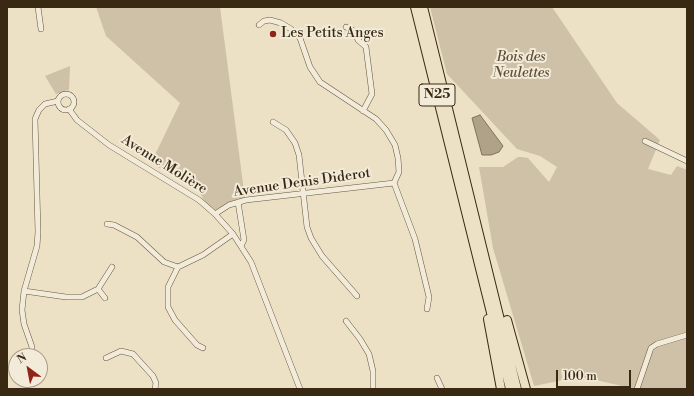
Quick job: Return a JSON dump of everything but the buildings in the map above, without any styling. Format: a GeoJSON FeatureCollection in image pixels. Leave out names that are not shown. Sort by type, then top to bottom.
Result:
{"type":"FeatureCollection","features":[{"type":"Feature","properties":{"kind":"highway","name":"N25"},"geometry":{"type":"LineString","coordinates":[[415,7],[510,389]]}},
{"type":"Feature","properties":{"kind":"highway","name":"N25"},"geometry":{"type":"LineString","coordinates":[[423,7],[495,293],[517,389]]}},
{"type":"Feature","properties":{"kind":"highway"},"geometry":{"type":"LineString","coordinates":[[486,291],[484,300],[501,389]]}},
{"type":"Feature","properties":{"kind":"highway"},"geometry":{"type":"LineString","coordinates":[[495,293],[501,300],[526,389]]}},
{"type":"Feature","properties":{"kind":"street"},"geometry":{"type":"LineString","coordinates":[[38,7],[41,28]]}},
{"type":"Feature","properties":{"kind":"street"},"geometry":{"type":"LineString","coordinates":[[259,24],[264,21],[273,21],[284,24],[294,30],[300,38],[308,63],[318,79],[382,125],[393,142],[399,167],[394,183],[415,239],[429,297],[427,309]]}},
{"type":"Feature","properties":{"kind":"street"},"geometry":{"type":"LineString","coordinates":[[346,26],[354,31],[358,40],[366,47],[372,92],[371,98],[363,111]]}},
{"type":"Feature","properties":{"kind":"street","name":"Avenue Molière"},"geometry":{"type":"LineString","coordinates":[[63,95],[70,96],[73,102],[70,109],[62,109],[58,105],[58,101],[63,95]]}},
{"type":"Feature","properties":{"kind":"street"},"geometry":{"type":"LineString","coordinates":[[32,348],[22,316],[24,291],[37,246],[38,232],[36,119],[39,110],[45,104],[58,101]]}},
{"type":"Feature","properties":{"kind":"street","name":"Avenue Molière"},"geometry":{"type":"LineString","coordinates":[[70,109],[77,120],[109,145],[190,193],[215,214],[233,234],[251,262],[300,389]]}},
{"type":"Feature","properties":{"kind":"street"},"geometry":{"type":"LineString","coordinates":[[273,122],[286,130],[295,143],[299,155],[307,227],[311,238],[322,256],[357,296]]}},
{"type":"Feature","properties":{"kind":"street"},"geometry":{"type":"LineString","coordinates":[[645,141],[687,161]]}},
{"type":"Feature","properties":{"kind":"street","name":"Avenue Denis Diderot"},"geometry":{"type":"LineString","coordinates":[[215,214],[229,205],[238,202],[394,183]]}},
{"type":"Feature","properties":{"kind":"street"},"geometry":{"type":"LineString","coordinates":[[238,202],[244,240],[241,246]]}},
{"type":"Feature","properties":{"kind":"street"},"geometry":{"type":"LineString","coordinates":[[107,224],[114,225],[137,237],[164,262],[178,268]]}},
{"type":"Feature","properties":{"kind":"street"},"geometry":{"type":"LineString","coordinates":[[202,348],[196,345],[175,320],[168,306],[168,287],[178,268],[203,255],[233,234]]}},
{"type":"Feature","properties":{"kind":"street"},"geometry":{"type":"LineString","coordinates":[[24,291],[76,298],[98,289],[112,267]]}},
{"type":"Feature","properties":{"kind":"street"},"geometry":{"type":"LineString","coordinates":[[98,289],[106,298]]}},
{"type":"Feature","properties":{"kind":"street"},"geometry":{"type":"LineString","coordinates":[[346,321],[369,354],[373,371],[373,389]]}},
{"type":"Feature","properties":{"kind":"street"},"geometry":{"type":"LineString","coordinates":[[637,389],[651,348],[657,344],[687,335]]}},
{"type":"Feature","properties":{"kind":"street"},"geometry":{"type":"LineString","coordinates":[[106,358],[121,350],[133,354],[153,376],[156,383],[155,389]]}},
{"type":"Feature","properties":{"kind":"street"},"geometry":{"type":"LineString","coordinates":[[438,378],[442,389]]}},
{"type":"Feature","properties":{"kind":"green space"},"geometry":{"type":"Polygon","coordinates":[[[96,7],[220,7],[245,199],[227,203],[214,211],[204,201],[200,192],[151,163],[180,103],[106,36],[96,7]]]}},
{"type":"Feature","properties":{"kind":"green space","name":"Bois des Neulettes"},"geometry":{"type":"Polygon","coordinates":[[[430,7],[552,7],[617,103],[660,140],[648,169],[671,175],[677,166],[687,170],[687,389],[639,389],[652,352],[661,345],[661,340],[649,346],[635,389],[561,372],[563,380],[534,386],[493,248],[479,167],[503,167],[518,157],[528,158],[549,182],[557,167],[540,156],[517,149],[447,74],[430,7]]]}},
{"type":"Feature","properties":{"kind":"green space"},"geometry":{"type":"Polygon","coordinates":[[[70,66],[69,90],[56,94],[45,76],[70,66]]]}},
{"type":"Feature","properties":{"kind":"shaded area"},"geometry":{"type":"Polygon","coordinates":[[[480,115],[503,146],[499,152],[491,155],[482,155],[472,118],[480,115]]]}},
{"type":"Feature","properties":{"kind":"place","name":"Les Petits Anges"},"geometry":{"type":"Point","coordinates":[273,34]}}]}
